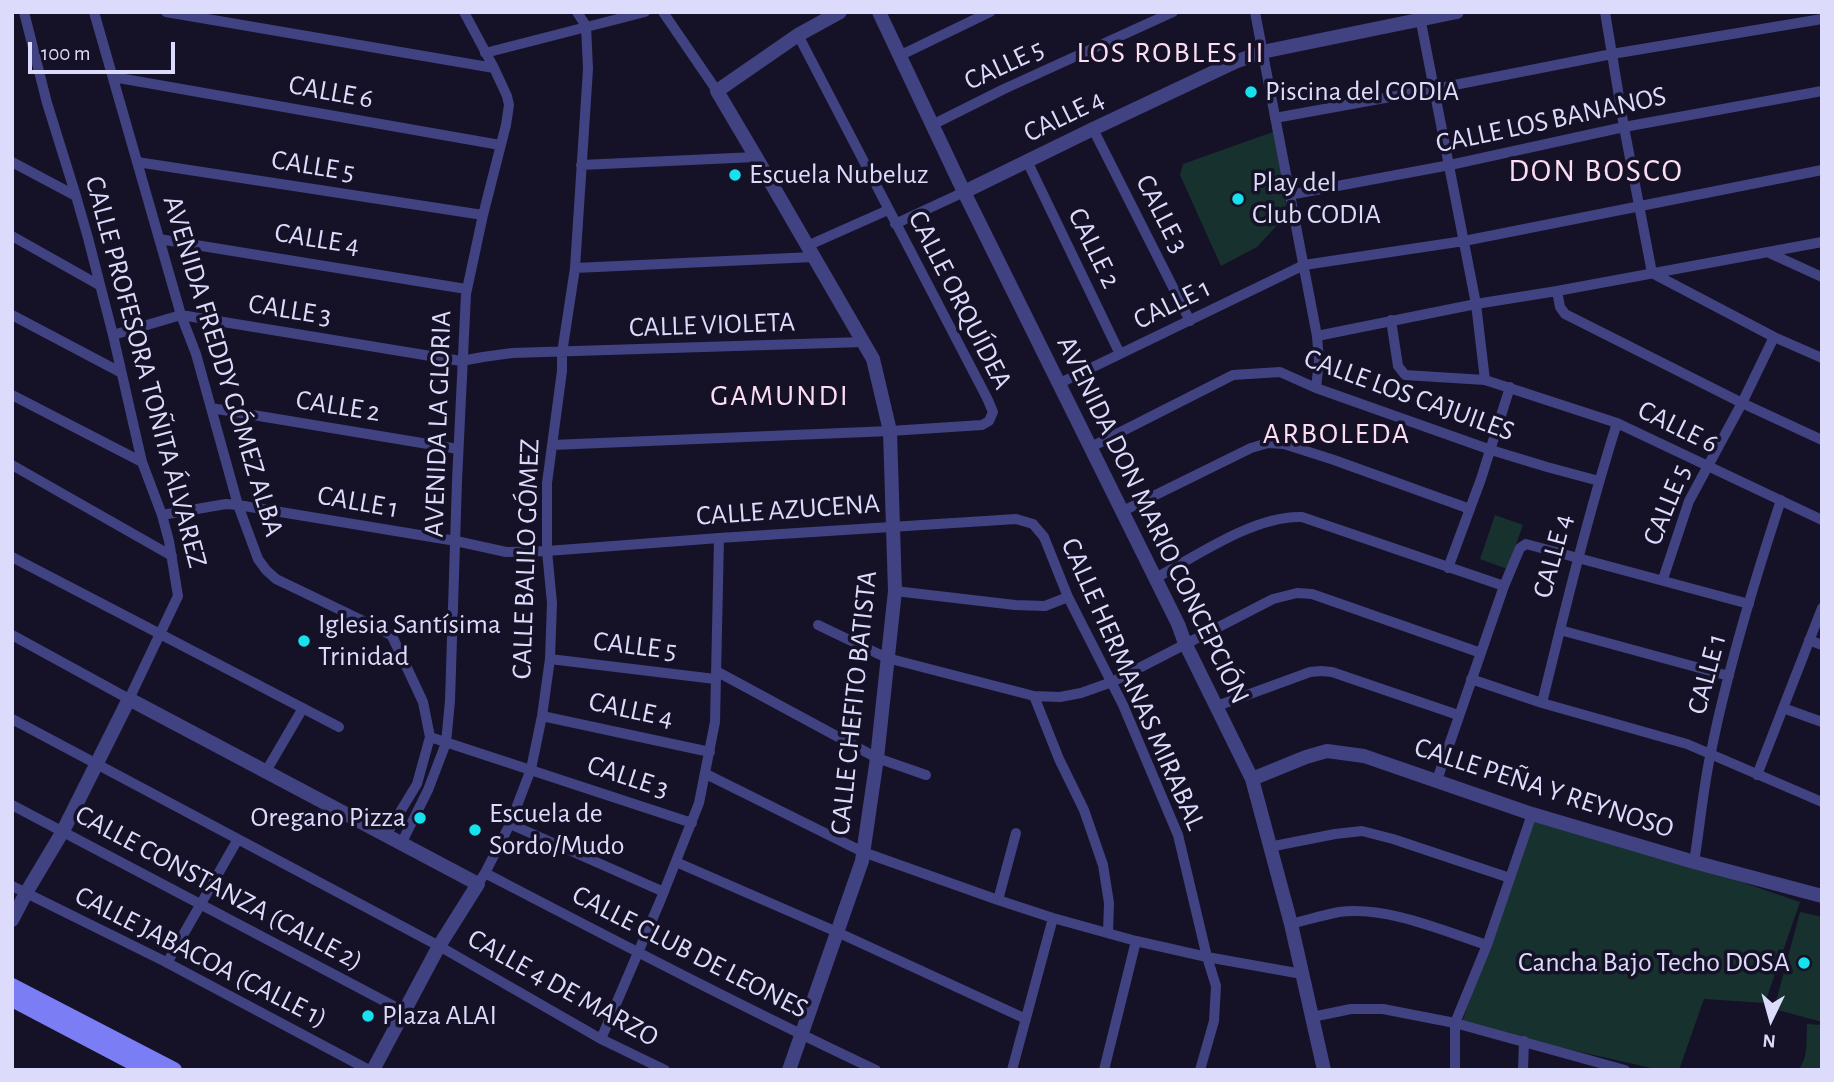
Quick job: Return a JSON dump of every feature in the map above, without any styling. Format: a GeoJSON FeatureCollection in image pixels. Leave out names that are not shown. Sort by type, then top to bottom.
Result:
{"type":"FeatureCollection","features":[{"type":"Feature","properties":{"kind":"main road"},"geometry":{"type":"LineString","coordinates":[[12,986],[174,1070]]}},
{"type":"Feature","properties":{"kind":"main road"},"geometry":{"type":"LineString","coordinates":[[12,999],[147,1070]]}},
{"type":"Feature","properties":{"kind":"street","name":"AVENIDA FREDDY GÓMEZ ALBA"},"geometry":{"type":"LineString","coordinates":[[94,12],[181,315],[196,354],[238,505],[258,559],[276,579],[392,636],[423,702],[430,737]]}},
{"type":"Feature","properties":{"kind":"street"},"geometry":{"type":"LineString","coordinates":[[166,12],[494,68]]}},
{"type":"Feature","properties":{"kind":"street","name":"AVENIDA LA GLORIA"},"geometry":{"type":"LineString","coordinates":[[401,844],[428,790],[446,743],[450,701],[461,361],[466,289],[509,105],[494,68],[464,12]]}},
{"type":"Feature","properties":{"kind":"street","name":"CALLE BALILO GÓMEZ"},"geometry":{"type":"LineString","coordinates":[[371,1070],[510,824],[531,769],[542,716],[550,659],[552,603],[547,551],[547,483],[575,268],[588,69],[586,26],[578,12]]}},
{"type":"Feature","properties":{"kind":"street"},"geometry":{"type":"LineString","coordinates":[[485,53],[645,12]]}},
{"type":"Feature","properties":{"kind":"street","name":"CALLE CHEFITO BATISTA"},"geometry":{"type":"LineString","coordinates":[[663,12],[756,156],[873,359],[890,430],[895,591],[877,758],[862,861],[789,1070]]}},
{"type":"Feature","properties":{"kind":"street"},"geometry":{"type":"LineString","coordinates":[[717,92],[798,35],[840,12]]}},
{"type":"Feature","properties":{"kind":"street","name":"AVENIDA DON MARIO CONCEPCIÓN"},"geometry":{"type":"LineString","coordinates":[[879,12],[964,192],[1156,578],[1252,779],[1291,924],[1324,1070]]}},
{"type":"Feature","properties":{"kind":"street"},"geometry":{"type":"LineString","coordinates":[[901,55],[990,12]]}},
{"type":"Feature","properties":{"kind":"street","name":"CALLE 5"},"geometry":{"type":"LineString","coordinates":[[932,125],[1173,12]]}},
{"type":"Feature","properties":{"kind":"street"},"geometry":{"type":"LineString","coordinates":[[1255,12],[1317,336],[1319,361],[1316,388]]}},
{"type":"Feature","properties":{"kind":"street","name":"CALLE 4"},"geometry":{"type":"LineString","coordinates":[[964,192],[1235,62],[1262,52],[1420,16],[1457,12]]}},
{"type":"Feature","properties":{"kind":"street"},"geometry":{"type":"LineString","coordinates":[[1605,12],[1652,273]]}},
{"type":"Feature","properties":{"kind":"street","name":"CALLE PROFESORA TOÑITA ÁLVAREZ"},"geometry":{"type":"LineString","coordinates":[[12,920],[64,831],[178,596],[162,514],[142,462],[113,335],[76,196],[47,103],[25,13]]}},
{"type":"Feature","properties":{"kind":"street"},"geometry":{"type":"LineString","coordinates":[[1420,16],[1476,304],[1485,380]]}},
{"type":"Feature","properties":{"kind":"street"},"geometry":{"type":"LineString","coordinates":[[1275,118],[1612,54],[1822,19]]}},
{"type":"Feature","properties":{"kind":"street","name":"CALLE ORQUÍDEA"},"geometry":{"type":"LineString","coordinates":[[552,445],[982,425],[989,421],[993,412],[987,398],[798,35]]}},
{"type":"Feature","properties":{"kind":"street","name":"CALLE 6"},"geometry":{"type":"LineString","coordinates":[[113,77],[500,145]]}},
{"type":"Feature","properties":{"kind":"street","name":"CALLE LOS BANANOS"},"geometry":{"type":"LineString","coordinates":[[1289,195],[1450,165],[1624,127],[1822,91]]}},
{"type":"Feature","properties":{"kind":"street","name":"CALLE 3"},"geometry":{"type":"LineString","coordinates":[[1093,129],[1190,321]]}},
{"type":"Feature","properties":{"kind":"street"},"geometry":{"type":"LineString","coordinates":[[581,165],[756,156]]}},
{"type":"Feature","properties":{"kind":"street","name":"CALLE 2"},"geometry":{"type":"LineString","coordinates":[[1027,161],[1120,354]]}},
{"type":"Feature","properties":{"kind":"street"},"geometry":{"type":"LineString","coordinates":[[12,162],[76,196]]}},
{"type":"Feature","properties":{"kind":"street","name":"CALLE 5"},"geometry":{"type":"LineString","coordinates":[[137,162],[483,215]]}},
{"type":"Feature","properties":{"kind":"street","name":"CALLE 1"},"geometry":{"type":"LineString","coordinates":[[1060,383],[1304,265],[1464,241],[1822,170]]}},
{"type":"Feature","properties":{"kind":"street"},"geometry":{"type":"LineString","coordinates":[[895,224],[964,192]]}},
{"type":"Feature","properties":{"kind":"street"},"geometry":{"type":"LineString","coordinates":[[575,268],[810,251],[888,210]]}},
{"type":"Feature","properties":{"kind":"street"},"geometry":{"type":"LineString","coordinates":[[12,236],[99,285]]}},
{"type":"Feature","properties":{"kind":"street","name":"CALLE 4"},"geometry":{"type":"LineString","coordinates":[[159,239],[466,289]]}},
{"type":"Feature","properties":{"kind":"street"},"geometry":{"type":"LineString","coordinates":[[1317,336],[1476,304],[1822,242]]}},
{"type":"Feature","properties":{"kind":"street"},"geometry":{"type":"LineString","coordinates":[[1765,252],[1822,277]]}},
{"type":"Feature","properties":{"kind":"street"},"geometry":{"type":"LineString","coordinates":[[1652,273],[1774,337],[1822,358]]}},
{"type":"Feature","properties":{"kind":"street"},"geometry":{"type":"LineString","coordinates":[[1557,291],[1560,307],[1566,314],[1742,403],[1822,440]]}},
{"type":"Feature","properties":{"kind":"street"},"geometry":{"type":"LineString","coordinates":[[12,315],[120,372]]}},
{"type":"Feature","properties":{"kind":"street","name":"CALLE 3"},"geometry":{"type":"LineString","coordinates":[[113,335],[181,315],[461,361],[512,354],[562,353]]}},
{"type":"Feature","properties":{"kind":"street","name":"CALLE 6"},"geometry":{"type":"LineString","coordinates":[[1391,320],[1398,366],[1405,374],[1485,380],[1617,423],[1822,520]]}},
{"type":"Feature","properties":{"kind":"street","name":"CALLE 5"},"geometry":{"type":"LineString","coordinates":[[1663,579],[1689,501],[1774,337]]}},
{"type":"Feature","properties":{"kind":"street","name":"CALLE VIOLETA"},"geometry":{"type":"LineString","coordinates":[[562,353],[863,342]]}},
{"type":"Feature","properties":{"kind":"street","name":"CALLE LOS CAJUILES"},"geometry":{"type":"LineString","coordinates":[[1091,447],[1234,375],[1280,372],[1316,388],[1491,450],[1599,481]]}},
{"type":"Feature","properties":{"kind":"street"},"geometry":{"type":"LineString","coordinates":[[1448,568],[1491,450],[1510,387]]}},
{"type":"Feature","properties":{"kind":"street"},"geometry":{"type":"LineString","coordinates":[[12,395],[142,462]]}},
{"type":"Feature","properties":{"kind":"street","name":"CALLE 2"},"geometry":{"type":"LineString","coordinates":[[211,408],[458,449]]}},
{"type":"Feature","properties":{"kind":"street","name":"CALLE 4"},"geometry":{"type":"LineString","coordinates":[[1542,703],[1577,557],[1617,423]]}},
{"type":"Feature","properties":{"kind":"street"},"geometry":{"type":"LineString","coordinates":[[1123,511],[1251,448],[1268,443],[1284,444],[1334,460],[1470,509]]}},
{"type":"Feature","properties":{"kind":"street"},"geometry":{"type":"LineString","coordinates":[[12,465],[172,556]]}},
{"type":"Feature","properties":{"kind":"street","name":"CALLE 1"},"geometry":{"type":"LineString","coordinates":[[1694,862],[1710,754],[1749,604],[1781,500]]}},
{"type":"Feature","properties":{"kind":"street","name":"CALLE 1"},"geometry":{"type":"LineString","coordinates":[[162,514],[226,504],[238,505],[456,541],[506,552],[547,551]]}},
{"type":"Feature","properties":{"kind":"street"},"geometry":{"type":"LineString","coordinates":[[1156,578],[1235,535],[1287,516],[1302,517],[1504,586]]}},
{"type":"Feature","properties":{"kind":"street","name":"CALLE AZUCENA"},"geometry":{"type":"LineString","coordinates":[[547,551],[719,537],[1016,519],[1033,524]]}},
{"type":"Feature","properties":{"kind":"street","name":"CALLE HERMANAS MIRABAL"},"geometry":{"type":"LineString","coordinates":[[1033,524],[1044,537],[1068,597],[1112,682],[1178,835],[1216,986],[1214,1021],[1200,1070]]}},
{"type":"Feature","properties":{"kind":"street"},"geometry":{"type":"LineString","coordinates":[[601,1039],[692,822],[706,774],[715,722],[719,537]]}},
{"type":"Feature","properties":{"kind":"street"},"geometry":{"type":"LineString","coordinates":[[1437,780],[1504,586],[1520,548],[1527,544],[1749,604]]}},
{"type":"Feature","properties":{"kind":"street"},"geometry":{"type":"LineString","coordinates":[[12,557],[339,727]]}},
{"type":"Feature","properties":{"kind":"street"},"geometry":{"type":"LineString","coordinates":[[895,591],[1015,605],[1045,606],[1068,597]]}},
{"type":"Feature","properties":{"kind":"street"},"geometry":{"type":"LineString","coordinates":[[818,625],[887,658],[1034,696],[1060,697],[1112,682],[1273,599],[1297,593],[1312,594],[1481,653]]}},
{"type":"Feature","properties":{"kind":"street"},"geometry":{"type":"LineString","coordinates":[[1757,775],[1822,608]]}},
{"type":"Feature","properties":{"kind":"street"},"geometry":{"type":"LineString","coordinates":[[1560,630],[1729,676]]}},
{"type":"Feature","properties":{"kind":"street"},"geometry":{"type":"LineString","coordinates":[[12,635],[401,844],[481,878]]}},
{"type":"Feature","properties":{"kind":"street"},"geometry":{"type":"LineString","coordinates":[[1809,640],[1822,645]]}},
{"type":"Feature","properties":{"kind":"street","name":"CALLE 5"},"geometry":{"type":"LineString","coordinates":[[550,659],[715,675]]}},
{"type":"Feature","properties":{"kind":"street"},"geometry":{"type":"LineString","coordinates":[[1217,706],[1310,672],[1321,671],[1458,715]]}},
{"type":"Feature","properties":{"kind":"street"},"geometry":{"type":"LineString","coordinates":[[715,675],[877,758],[926,775]]}},
{"type":"Feature","properties":{"kind":"street"},"geometry":{"type":"LineString","coordinates":[[1471,679],[1542,703],[1675,741],[1822,802]]}},
{"type":"Feature","properties":{"kind":"street"},"geometry":{"type":"LineString","coordinates":[[1034,696],[1059,759],[1084,810],[1103,865],[1109,903],[1108,933]]}},
{"type":"Feature","properties":{"kind":"street"},"geometry":{"type":"LineString","coordinates":[[265,773],[303,708]]}},
{"type":"Feature","properties":{"kind":"street"},"geometry":{"type":"LineString","coordinates":[[1783,708],[1822,722]]}},
{"type":"Feature","properties":{"kind":"street","name":"CALLE 4"},"geometry":{"type":"LineString","coordinates":[[542,716],[709,752]]}},
{"type":"Feature","properties":{"kind":"street","name":"CALLE 4 DE MARZO"},"geometry":{"type":"LineString","coordinates":[[12,719],[439,946],[601,1039],[664,1070]]}},
{"type":"Feature","properties":{"kind":"street"},"geometry":{"type":"LineString","coordinates":[[386,835],[417,784],[430,737]]}},
{"type":"Feature","properties":{"kind":"street","name":"CALLE 3"},"geometry":{"type":"LineString","coordinates":[[430,737],[692,822]]}},
{"type":"Feature","properties":{"kind":"street","name":"CALLE PEÑA Y REYNOSO"},"geometry":{"type":"LineString","coordinates":[[1252,779],[1327,751],[1364,756],[1532,814],[1694,862],[1822,896]]}},
{"type":"Feature","properties":{"kind":"street"},"geometry":{"type":"LineString","coordinates":[[706,774],[863,852],[998,900],[1136,941],[1302,974]]}},
{"type":"Feature","properties":{"kind":"street","name":"CALLE CONSTANZA (CALLE 2)"},"geometry":{"type":"LineString","coordinates":[[12,804],[405,1012]]}},
{"type":"Feature","properties":{"kind":"street"},"geometry":{"type":"LineString","coordinates":[[1455,1070],[1455,1023],[1487,945],[1532,814]]}},
{"type":"Feature","properties":{"kind":"street"},"geometry":{"type":"LineString","coordinates":[[510,824],[664,892]]}},
{"type":"Feature","properties":{"kind":"street"},"geometry":{"type":"LineString","coordinates":[[1269,847],[1362,831],[1510,878]]}},
{"type":"Feature","properties":{"kind":"street"},"geometry":{"type":"LineString","coordinates":[[998,900],[1016,833]]}},
{"type":"Feature","properties":{"kind":"street"},"geometry":{"type":"LineString","coordinates":[[167,963],[238,839]]}},
{"type":"Feature","properties":{"kind":"street"},"geometry":{"type":"LineString","coordinates":[[676,862],[1026,1019]]}},
{"type":"Feature","properties":{"kind":"street","name":"CALLE CLUB DE LEONES"},"geometry":{"type":"LineString","coordinates":[[481,878],[876,1070]]}},
{"type":"Feature","properties":{"kind":"street","name":"CALLE JABACOA (CALLE 1)"},"geometry":{"type":"LineString","coordinates":[[12,886],[167,963],[371,1070]]}},
{"type":"Feature","properties":{"kind":"street"},"geometry":{"type":"LineString","coordinates":[[1291,924],[1339,912],[1367,912],[1397,916],[1487,945]]}},
{"type":"Feature","properties":{"kind":"street"},"geometry":{"type":"LineString","coordinates":[[1012,1070],[1053,918]]}},
{"type":"Feature","properties":{"kind":"street"},"geometry":{"type":"LineString","coordinates":[[1104,1070],[1136,941]]}},
{"type":"Feature","properties":{"kind":"street"},"geometry":{"type":"LineString","coordinates":[[1312,1017],[1351,1009],[1383,1009],[1455,1023],[1625,1070]]}},
{"type":"Feature","properties":{"kind":"street"},"geometry":{"type":"LineString","coordinates":[[1523,1070],[1524,1041]]}},
{"type":"Feature","properties":{"kind":"green space","name":"Play del Club CODIA"},"geometry":{"type":"Polygon","coordinates":[[[1273,132],[1286,206],[1279,223],[1257,247],[1221,266],[1180,175],[1183,164],[1273,132]]]}},
{"type":"Feature","properties":{"kind":"green space"},"geometry":{"type":"Polygon","coordinates":[[[1495,515],[1523,525],[1507,569],[1480,559],[1495,515]]]}},
{"type":"Feature","properties":{"kind":"green space"},"geometry":{"type":"Polygon","coordinates":[[[1531,820],[1595,832],[1800,902],[1765,1003],[1704,999],[1679,1070],[1660,1070],[1461,1025],[1531,820]]]}},
{"type":"Feature","properties":{"kind":"green space","name":"Cancha Bajo Techo DOSA"},"geometry":{"type":"Polygon","coordinates":[[[1800,912],[1822,917],[1822,1022],[1774,1009],[1800,912]]]}},
{"type":"Feature","properties":{"kind":"green space"},"geometry":{"type":"Polygon","coordinates":[[[1807,1024],[1822,1025],[1822,1070],[1798,1070],[1805,1054],[1807,1024]]]}},
{"type":"Feature","properties":{"kind":"place","name":"Piscina del CODIA"},"geometry":{"type":"Point","coordinates":[1251,92]}},
{"type":"Feature","properties":{"kind":"place","name":"Escuela Nubeluz"},"geometry":{"type":"Point","coordinates":[735,175]}},
{"type":"Feature","properties":{"kind":"place","name":"Play del Club CODIA"},"geometry":{"type":"Point","coordinates":[1238,199]}},
{"type":"Feature","properties":{"kind":"place","name":"Iglesia Santísima Trinidad"},"geometry":{"type":"Point","coordinates":[304,641]}},
{"type":"Feature","properties":{"kind":"place","name":"Oregano Pizza"},"geometry":{"type":"Point","coordinates":[420,818]}},
{"type":"Feature","properties":{"kind":"place","name":"Escuela de Sordo/Mudo"},"geometry":{"type":"Point","coordinates":[475,830]}},
{"type":"Feature","properties":{"kind":"place","name":"Cancha Bajo Techo DOSA"},"geometry":{"type":"Point","coordinates":[1804,963]}},
{"type":"Feature","properties":{"kind":"place","name":"Plaza ALAI"},"geometry":{"type":"Point","coordinates":[368,1016]}},
{"type":"Feature","properties":{"kind":"district","name":"LOS ROBLES II"},"geometry":{"type":"Point","coordinates":[1171,53]}},
{"type":"Feature","properties":{"kind":"district","name":"DON BOSCO"},"geometry":{"type":"Point","coordinates":[1596,171]}},
{"type":"Feature","properties":{"kind":"district","name":"GAMUNDI"},"geometry":{"type":"Point","coordinates":[780,396]}},
{"type":"Feature","properties":{"kind":"district","name":"ARBOLEDA"},"geometry":{"type":"Point","coordinates":[1337,434]}}]}
